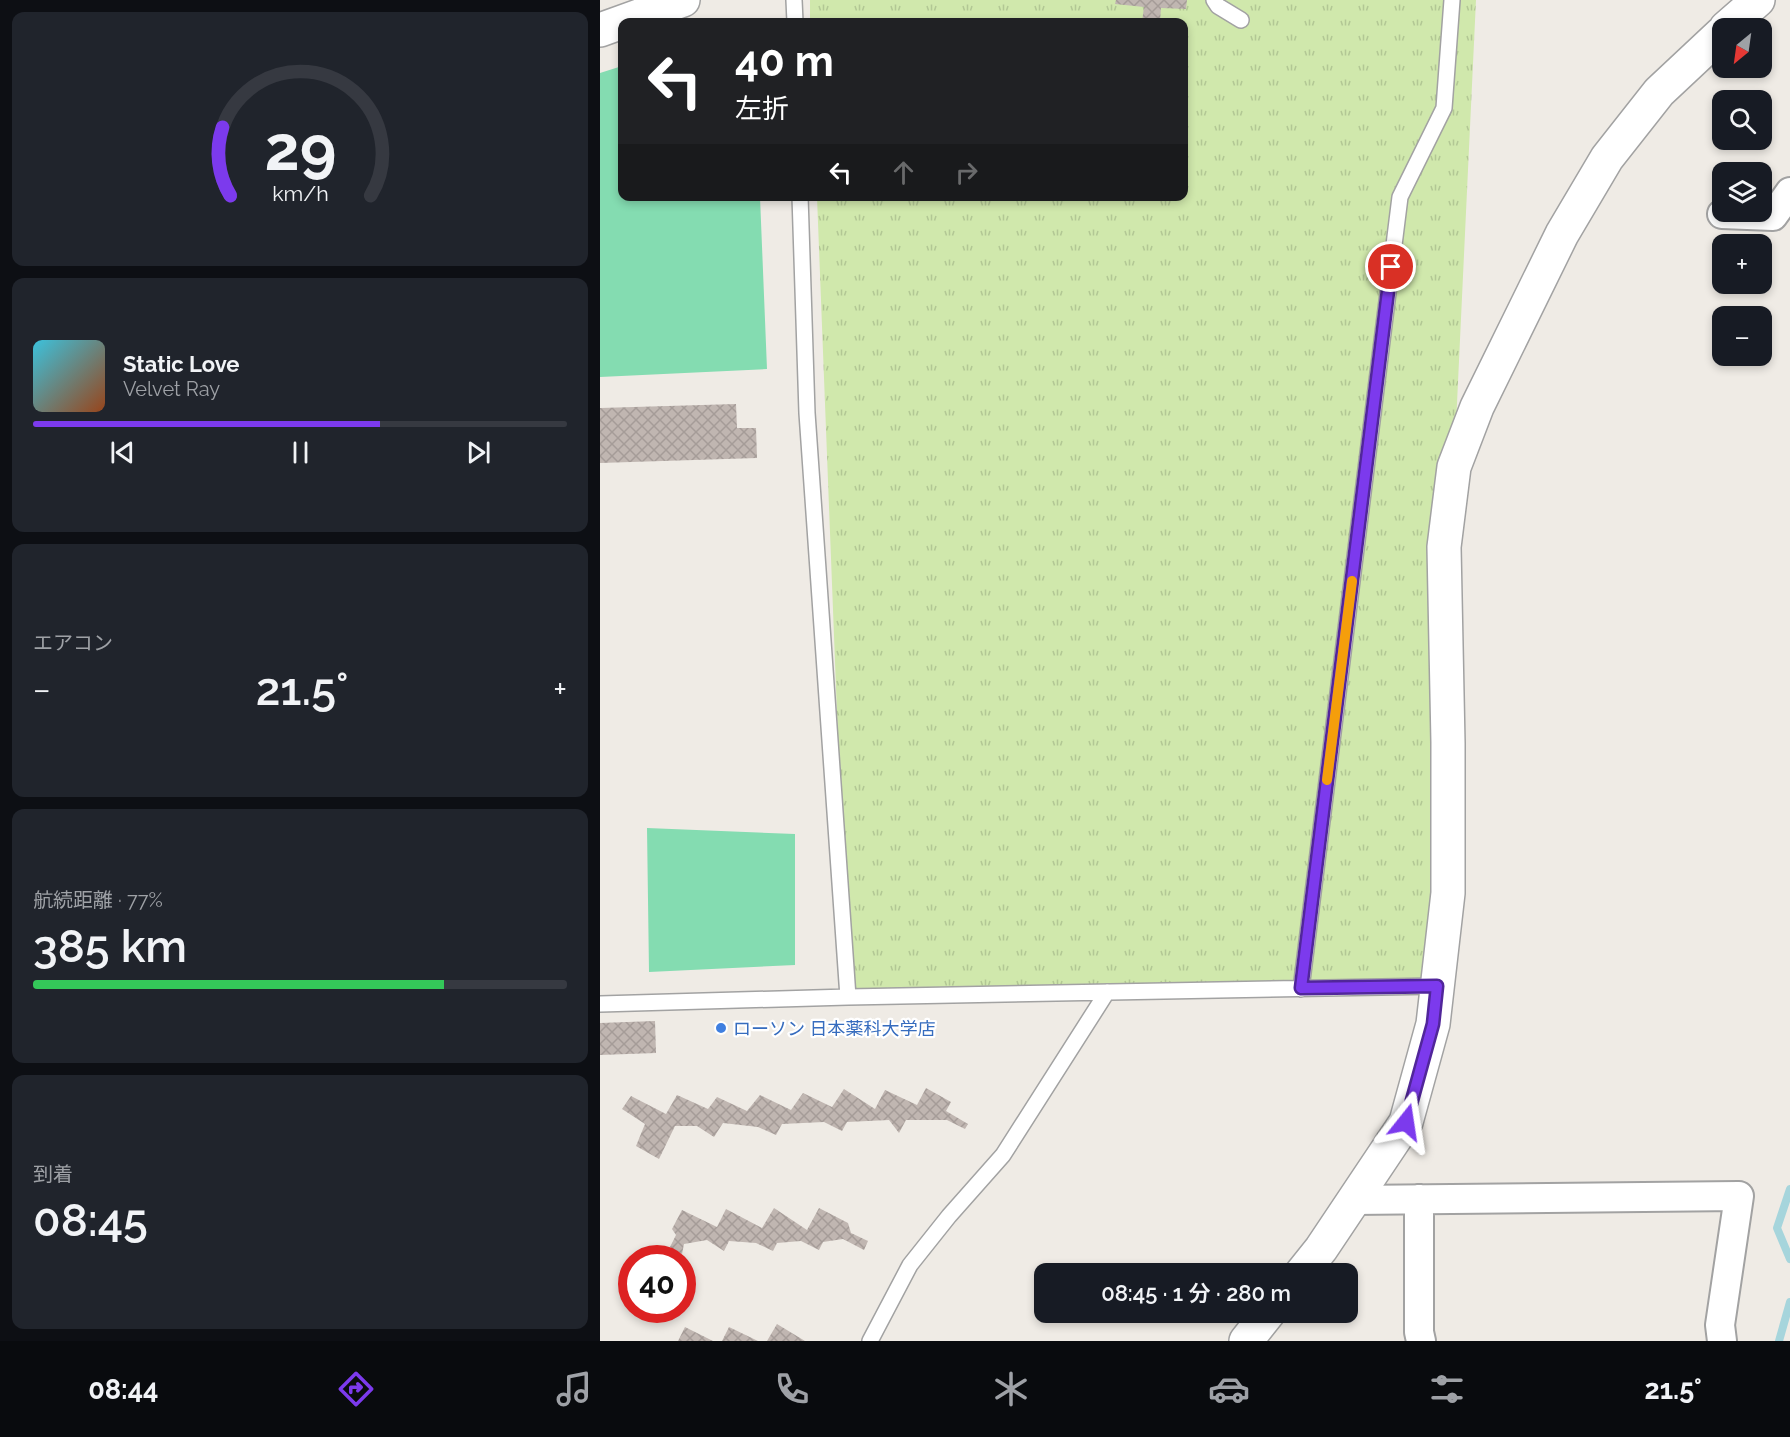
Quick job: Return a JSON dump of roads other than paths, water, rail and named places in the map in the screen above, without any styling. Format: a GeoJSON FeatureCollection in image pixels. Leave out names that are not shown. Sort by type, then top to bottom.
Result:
{"type":"FeatureCollection","features":[{"type":"Feature","properties":{"kind":"street"},"geometry":{"type":"LineString","coordinates":[[633,18],[683,0]]}},
{"type":"Feature","properties":{"kind":"street"},"geometry":{"type":"LineString","coordinates":[[1737,18],[1758,0]]}},
{"type":"Feature","properties":{"kind":"street"},"geometry":{"type":"LineString","coordinates":[[600,30],[618,23]]}},
{"type":"Feature","properties":{"kind":"street"},"geometry":{"type":"LineString","coordinates":[[1310,1263],[1406,1122],[1433,1024],[1448,893],[1444,547],[1454,467],[1482,396],[1562,234],[1607,158],[1659,92],[1712,42]]}},
{"type":"Feature","properties":{"kind":"street"},"geometry":{"type":"LineString","coordinates":[[1772,216],[1790,192]]}},
{"type":"Feature","properties":{"kind":"street"},"geometry":{"type":"LineString","coordinates":[[1353,1200],[1739,1196],[1720,1325],[1722,1341]]}},
{"type":"Feature","properties":{"kind":"street"},"geometry":{"type":"LineString","coordinates":[[1419,1199],[1419,1332],[1421,1341]]}},
{"type":"Feature","properties":{"kind":"street"},"geometry":{"type":"LineString","coordinates":[[1246,1341],[1260,1323]]}},
{"type":"Feature","properties":{"kind":"lane"},"geometry":{"type":"LineString","coordinates":[[794,0],[795,18]]}},
{"type":"Feature","properties":{"kind":"lane"},"geometry":{"type":"LineString","coordinates":[[1214,0],[1218,6],[1241,20]]}},
{"type":"Feature","properties":{"kind":"lane"},"geometry":{"type":"LineString","coordinates":[[1301,988],[1400,197],[1444,108],[1452,0]]}},
{"type":"Feature","properties":{"kind":"lane"},"geometry":{"type":"LineString","coordinates":[[800,201],[807,413],[848,997]]}},
{"type":"Feature","properties":{"kind":"lane"},"geometry":{"type":"LineString","coordinates":[[600,1005],[848,997],[1437,986]]}},
{"type":"Feature","properties":{"kind":"lane"},"geometry":{"type":"LineString","coordinates":[[870,1341],[910,1265],[949,1216],[1003,1155],[1107,992]]}},
{"type":"Feature","properties":{"kind":"waterway"},"geometry":{"type":"LineString","coordinates":[[1790,1189],[1777,1228],[1790,1259]]}},
{"type":"Feature","properties":{"kind":"waterway"},"geometry":{"type":"LineString","coordinates":[[1779,1341],[1790,1302]]}},
{"type":"Feature","properties":{"kind":"place","name":"ローソン 日本薬科大学店"},"geometry":{"type":"Point","coordinates":[721,1028]}}]}
